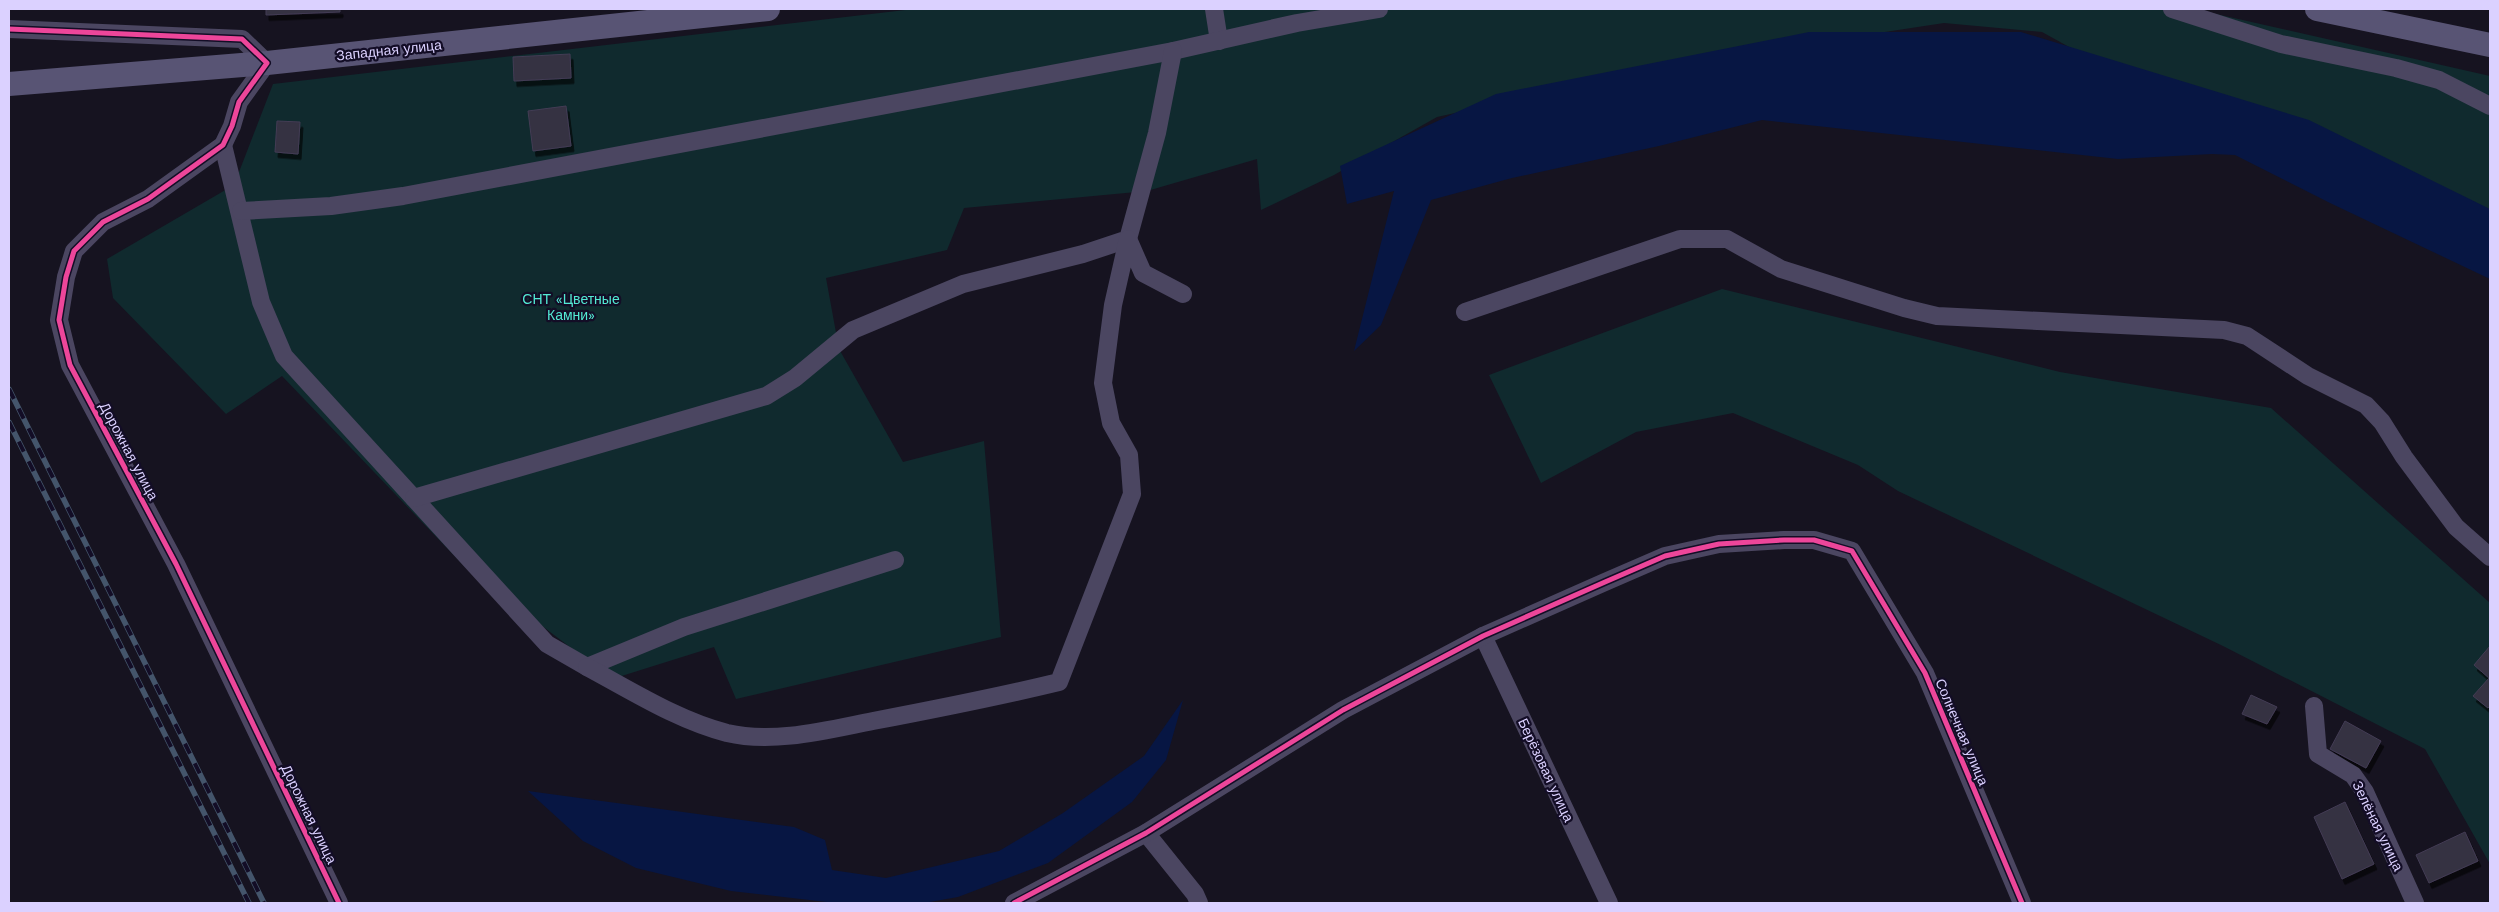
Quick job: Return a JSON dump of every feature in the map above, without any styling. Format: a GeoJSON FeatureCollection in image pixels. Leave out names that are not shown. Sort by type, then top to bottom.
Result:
{"type":"FeatureCollection","features":[{"type":"Feature","properties":{"kind":"main road","name":"Западная улица"},"geometry":{"type":"LineString","coordinates":[[9,84],[267,63],[768,9]]}},
{"type":"Feature","properties":{"kind":"main road"},"geometry":{"type":"LineString","coordinates":[[2317,9],[2490,45]]}},
{"type":"Feature","properties":{"kind":"street"},"geometry":{"type":"LineString","coordinates":[[1214,9],[1219,40]]}},
{"type":"Feature","properties":{"kind":"street"},"geometry":{"type":"LineString","coordinates":[[241,211],[331,206],[403,196],[1173,51],[1296,23],[1379,9]]}},
{"type":"Feature","properties":{"kind":"street"},"geometry":{"type":"LineString","coordinates":[[2172,9],[2281,44],[2396,68],[2439,80],[2490,106]]}},
{"type":"Feature","properties":{"kind":"street"},"geometry":{"type":"LineString","coordinates":[[9,29],[242,39],[267,63],[239,102],[232,126],[223,145],[241,211],[261,302],[284,356],[546,644],[689,722],[729,733],[766,738],[831,729],[960,705],[1059,682],[1132,494],[1129,456],[1111,423],[1102,383],[1113,305],[1128,239],[1157,133],[1173,51]]}},
{"type":"Feature","properties":{"kind":"street","name":"Дорожная улица"},"geometry":{"type":"LineString","coordinates":[[223,145],[148,199],[103,222],[87,237],[74,251],[66,277],[59,320],[70,365],[176,564],[339,903]]}},
{"type":"Feature","properties":{"kind":"street"},"geometry":{"type":"LineString","coordinates":[[1128,239],[1143,272],[1183,294]]}},
{"type":"Feature","properties":{"kind":"street"},"geometry":{"type":"LineString","coordinates":[[414,498],[766,396],[795,378],[853,330],[963,284],[1083,254],[1128,239]]}},
{"type":"Feature","properties":{"kind":"street"},"geometry":{"type":"LineString","coordinates":[[1465,312],[1680,239],[1727,239],[1781,268],[1904,308],[1937,316],[2224,330],[2247,336],[2308,376],[2366,405],[2382,422],[2404,458],[2456,526],[2490,557]]}},
{"type":"Feature","properties":{"kind":"street","name":"Солнечная улица"},"geometry":{"type":"LineString","coordinates":[[1483,636],[1665,556],[1710,546],[1784,540],[1814,540],[1852,551],[1925,673],[2022,903]]}},
{"type":"Feature","properties":{"kind":"street"},"geometry":{"type":"LineString","coordinates":[[587,667],[684,627],[895,560]]}},
{"type":"Feature","properties":{"kind":"street"},"geometry":{"type":"LineString","coordinates":[[1014,903],[1146,833],[1343,710],[1483,636]]}},
{"type":"Feature","properties":{"kind":"street","name":"Берёзовая улица"},"geometry":{"type":"LineString","coordinates":[[1483,636],[1609,903]]}},
{"type":"Feature","properties":{"kind":"street","name":"Зелёная улица"},"geometry":{"type":"LineString","coordinates":[[2314,706],[2318,754],[2353,775],[2365,792],[2415,903]]}},
{"type":"Feature","properties":{"kind":"street"},"geometry":{"type":"LineString","coordinates":[[1146,833],[1195,894],[1199,903]]}},
{"type":"Feature","properties":{"kind":"green space","name":"СНТ «Цветные Камни»"},"geometry":{"type":"Polygon","coordinates":[[[914,9],[2194,9],[2490,76],[2490,227],[2091,59],[2042,32],[1944,23],[1675,64],[1437,117],[1334,175],[1261,210],[1257,159],[1147,191],[964,208],[947,250],[826,278],[839,349],[903,462],[984,441],[1001,637],[736,699],[714,647],[612,679],[467,569],[282,376],[226,414],[113,298],[107,259],[234,185],[273,84],[914,9]]]}},
{"type":"Feature","properties":{"kind":"green space"},"geometry":{"type":"Polygon","coordinates":[[[1722,289],[2060,372],[2271,408],[2490,603],[2490,864],[2425,749],[2223,646],[1898,491],[1858,465],[1733,413],[1636,432],[1541,483],[1489,375],[1722,289]]]}},
{"type":"Feature","properties":{"kind":"water"},"geometry":{"type":"Polygon","coordinates":[[[1809,32],[2021,32],[2309,120],[2490,209],[2490,279],[2330,203],[2235,155],[2212,154],[2118,159],[1762,120],[1659,146],[1512,178],[1431,200],[1381,325],[1354,351],[1394,191],[1347,204],[1340,166],[1496,94],[1809,32]]]}},
{"type":"Feature","properties":{"kind":"water"},"geometry":{"type":"Polygon","coordinates":[[[1183,700],[1166,760],[1132,802],[1048,863],[958,897],[924,903],[835,903],[731,891],[636,868],[583,841],[528,791],[794,827],[825,840],[832,870],[886,878],[999,851],[1063,813],[1144,756],[1183,700]]]}},
{"type":"Feature","properties":{"kind":"building"},"geometry":{"type":"Polygon","coordinates":[[[266,9],[340,9],[340,12],[266,15],[266,9]]]}},
{"type":"Feature","properties":{"kind":"building"},"geometry":{"type":"Polygon","coordinates":[[[570,54],[571,78],[514,81],[513,57],[570,54]]]}},
{"type":"Feature","properties":{"kind":"building"},"geometry":{"type":"Polygon","coordinates":[[[566,106],[571,146],[533,151],[528,111],[566,106]]]}},
{"type":"Feature","properties":{"kind":"building"},"geometry":{"type":"Polygon","coordinates":[[[277,121],[300,122],[298,154],[275,152],[277,121]]]}},
{"type":"Feature","properties":{"kind":"building"},"geometry":{"type":"Polygon","coordinates":[[[2490,646],[2490,706],[2488,708],[2473,696],[2489,678],[2474,665],[2490,646]]]}},
{"type":"Feature","properties":{"kind":"building"},"geometry":{"type":"Polygon","coordinates":[[[2251,695],[2277,707],[2267,724],[2242,714],[2251,695]]]}},
{"type":"Feature","properties":{"kind":"building"},"geometry":{"type":"Polygon","coordinates":[[[2345,721],[2381,741],[2366,768],[2330,749],[2345,721]]]}},
{"type":"Feature","properties":{"kind":"building"},"geometry":{"type":"Polygon","coordinates":[[[2345,802],[2374,864],[2342,879],[2314,817],[2345,802]]]}},
{"type":"Feature","properties":{"kind":"building"},"geometry":{"type":"Polygon","coordinates":[[[2465,832],[2478,861],[2429,883],[2416,855],[2465,832]]]}},
{"type":"Feature","properties":{"kind":"railway"},"geometry":{"type":"LineString","coordinates":[[9,389],[264,903]]}},
{"type":"Feature","properties":{"kind":"railway"},"geometry":{"type":"LineString","coordinates":[[9,422],[249,903]]}},
{"type":"Feature","properties":{"kind":"cycle path"},"geometry":{"type":"LineString","coordinates":[[9,29],[242,39],[267,63],[239,102],[232,126],[223,145],[148,199],[103,222],[74,251],[66,277],[59,320],[70,365],[176,564],[339,903]]}},
{"type":"Feature","properties":{"kind":"cycle path"},"geometry":{"type":"LineString","coordinates":[[1014,903],[1146,833],[1343,710],[1483,636],[1665,556],[1719,544],[1784,540],[1814,540],[1852,551],[1925,673],[2022,903]]}}]}
